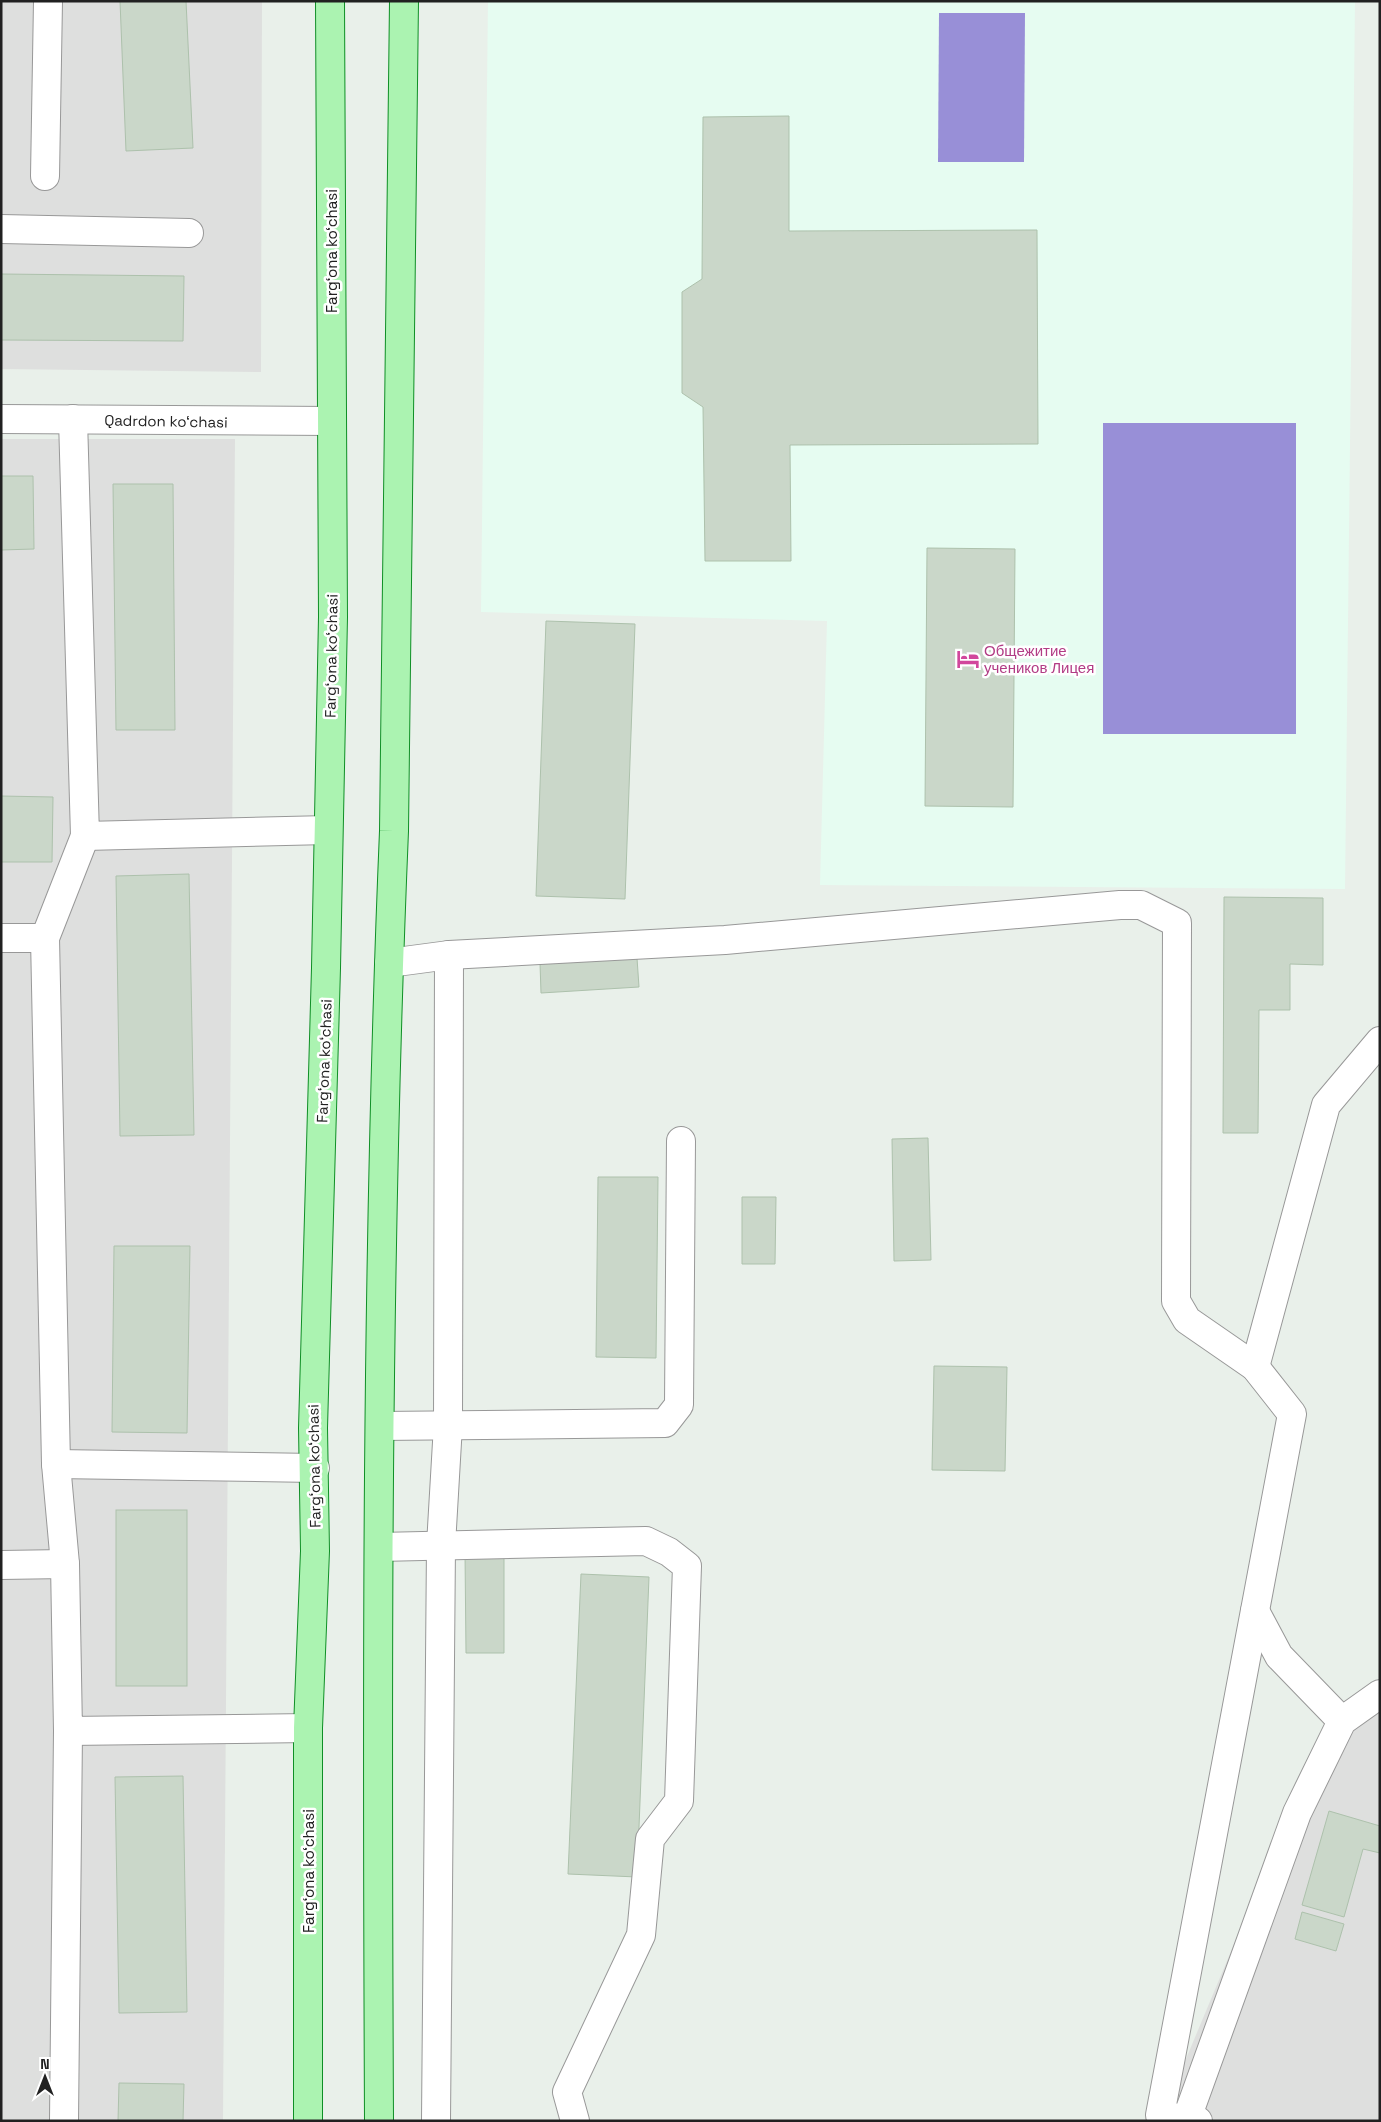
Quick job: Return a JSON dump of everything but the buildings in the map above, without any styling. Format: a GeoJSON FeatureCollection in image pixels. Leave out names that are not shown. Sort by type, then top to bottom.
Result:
{"type":"FeatureCollection","features":[{"type":"Feature","properties":{"kind":"main road","name":"Fargʻona koʻchasi"},"geometry":{"type":"LineString","coordinates":[[308,2121],[308,1728],[315,1551],[313,1428],[326,968],[333,617],[330,1]]}},
{"type":"Feature","properties":{"kind":"main road"},"geometry":{"type":"LineString","coordinates":[[379,2121],[377,1726],[380,1426],[389,963],[394,831],[404,1]]}},
{"type":"Feature","properties":{"kind":"street"},"geometry":{"type":"LineString","coordinates":[[45,176],[48,1]]}},
{"type":"Feature","properties":{"kind":"street"},"geometry":{"type":"LineString","coordinates":[[1,229],[189,233]]}},
{"type":"Feature","properties":{"kind":"street","name":"Qadrdon koʻchasi"},"geometry":{"type":"LineString","coordinates":[[1,419],[331,421]]}},
{"type":"Feature","properties":{"kind":"street"},"geometry":{"type":"LineString","coordinates":[[64,2121],[68,1731],[65,1564],[56,1464],[45,938],[85,836],[72,419]]}},
{"type":"Feature","properties":{"kind":"street"},"geometry":{"type":"LineString","coordinates":[[85,836],[328,830]]}},
{"type":"Feature","properties":{"kind":"street"},"geometry":{"type":"LineString","coordinates":[[389,963],[449,955],[725,940],[1120,905],[1140,905],[1177,923],[1176,1301],[1186,1320],[1255,1367],[1292,1414],[1254,1611],[1176,2119]]}},
{"type":"Feature","properties":{"kind":"street"},"geometry":{"type":"LineString","coordinates":[[1,938],[45,938]]}},
{"type":"Feature","properties":{"kind":"street"},"geometry":{"type":"LineString","coordinates":[[436,2121],[441,1544],[448,1425],[449,955]]}},
{"type":"Feature","properties":{"kind":"street"},"geometry":{"type":"LineString","coordinates":[[1255,1367],[1326,1105],[1380,1041]]}},
{"type":"Feature","properties":{"kind":"street"},"geometry":{"type":"LineString","coordinates":[[380,1426],[665,1423],[679,1404],[681,1141]]}},
{"type":"Feature","properties":{"kind":"street"},"geometry":{"type":"LineString","coordinates":[[56,1464],[315,1468]]}},
{"type":"Feature","properties":{"kind":"street"},"geometry":{"type":"LineString","coordinates":[[379,1547],[441,1544],[646,1541],[669,1552],[687,1566],[679,1801],[650,1839],[641,1935],[567,2092],[575,2121]]}},
{"type":"Feature","properties":{"kind":"street"},"geometry":{"type":"LineString","coordinates":[[1,1565],[65,1564]]}},
{"type":"Feature","properties":{"kind":"street"},"geometry":{"type":"LineString","coordinates":[[1254,1611],[1280,1656],[1342,1721]]}},
{"type":"Feature","properties":{"kind":"street"},"geometry":{"type":"LineString","coordinates":[[1176,2119],[1298,1813],[1342,1721],[1380,1694]]}},
{"type":"Feature","properties":{"kind":"street"},"geometry":{"type":"LineString","coordinates":[[68,1731],[308,1728]]}},
{"type":"Feature","properties":{"kind":"shaded area"},"geometry":{"type":"Polygon","coordinates":[[[1,1],[262,1],[261,372],[1,369],[1,1]]]}},
{"type":"Feature","properties":{"kind":"shaded area"},"geometry":{"type":"Polygon","coordinates":[[[488,1],[1355,1],[1345,889],[820,885],[827,621],[481,612],[488,1]]]}},
{"type":"Feature","properties":{"kind":"shaded area"},"geometry":{"type":"Polygon","coordinates":[[[939,13],[1025,13],[1024,162],[938,162],[939,13]]]}},
{"type":"Feature","properties":{"kind":"shaded area"},"geometry":{"type":"Polygon","coordinates":[[[1103,423],[1296,423],[1296,734],[1103,734],[1103,423]]]}},
{"type":"Feature","properties":{"kind":"shaded area"},"geometry":{"type":"Polygon","coordinates":[[[1,439],[235,439],[223,2121],[1,2121],[1,439]]]}},
{"type":"Feature","properties":{"kind":"shaded area"},"geometry":{"type":"Polygon","coordinates":[[[1380,1685],[1380,2121],[1160,2121],[1326,1724],[1380,1685]]]}},
{"type":"Feature","properties":{"kind":"place","name":"Общежитие учеников Лицея"},"geometry":{"type":"Point","coordinates":[968,659]}}]}
